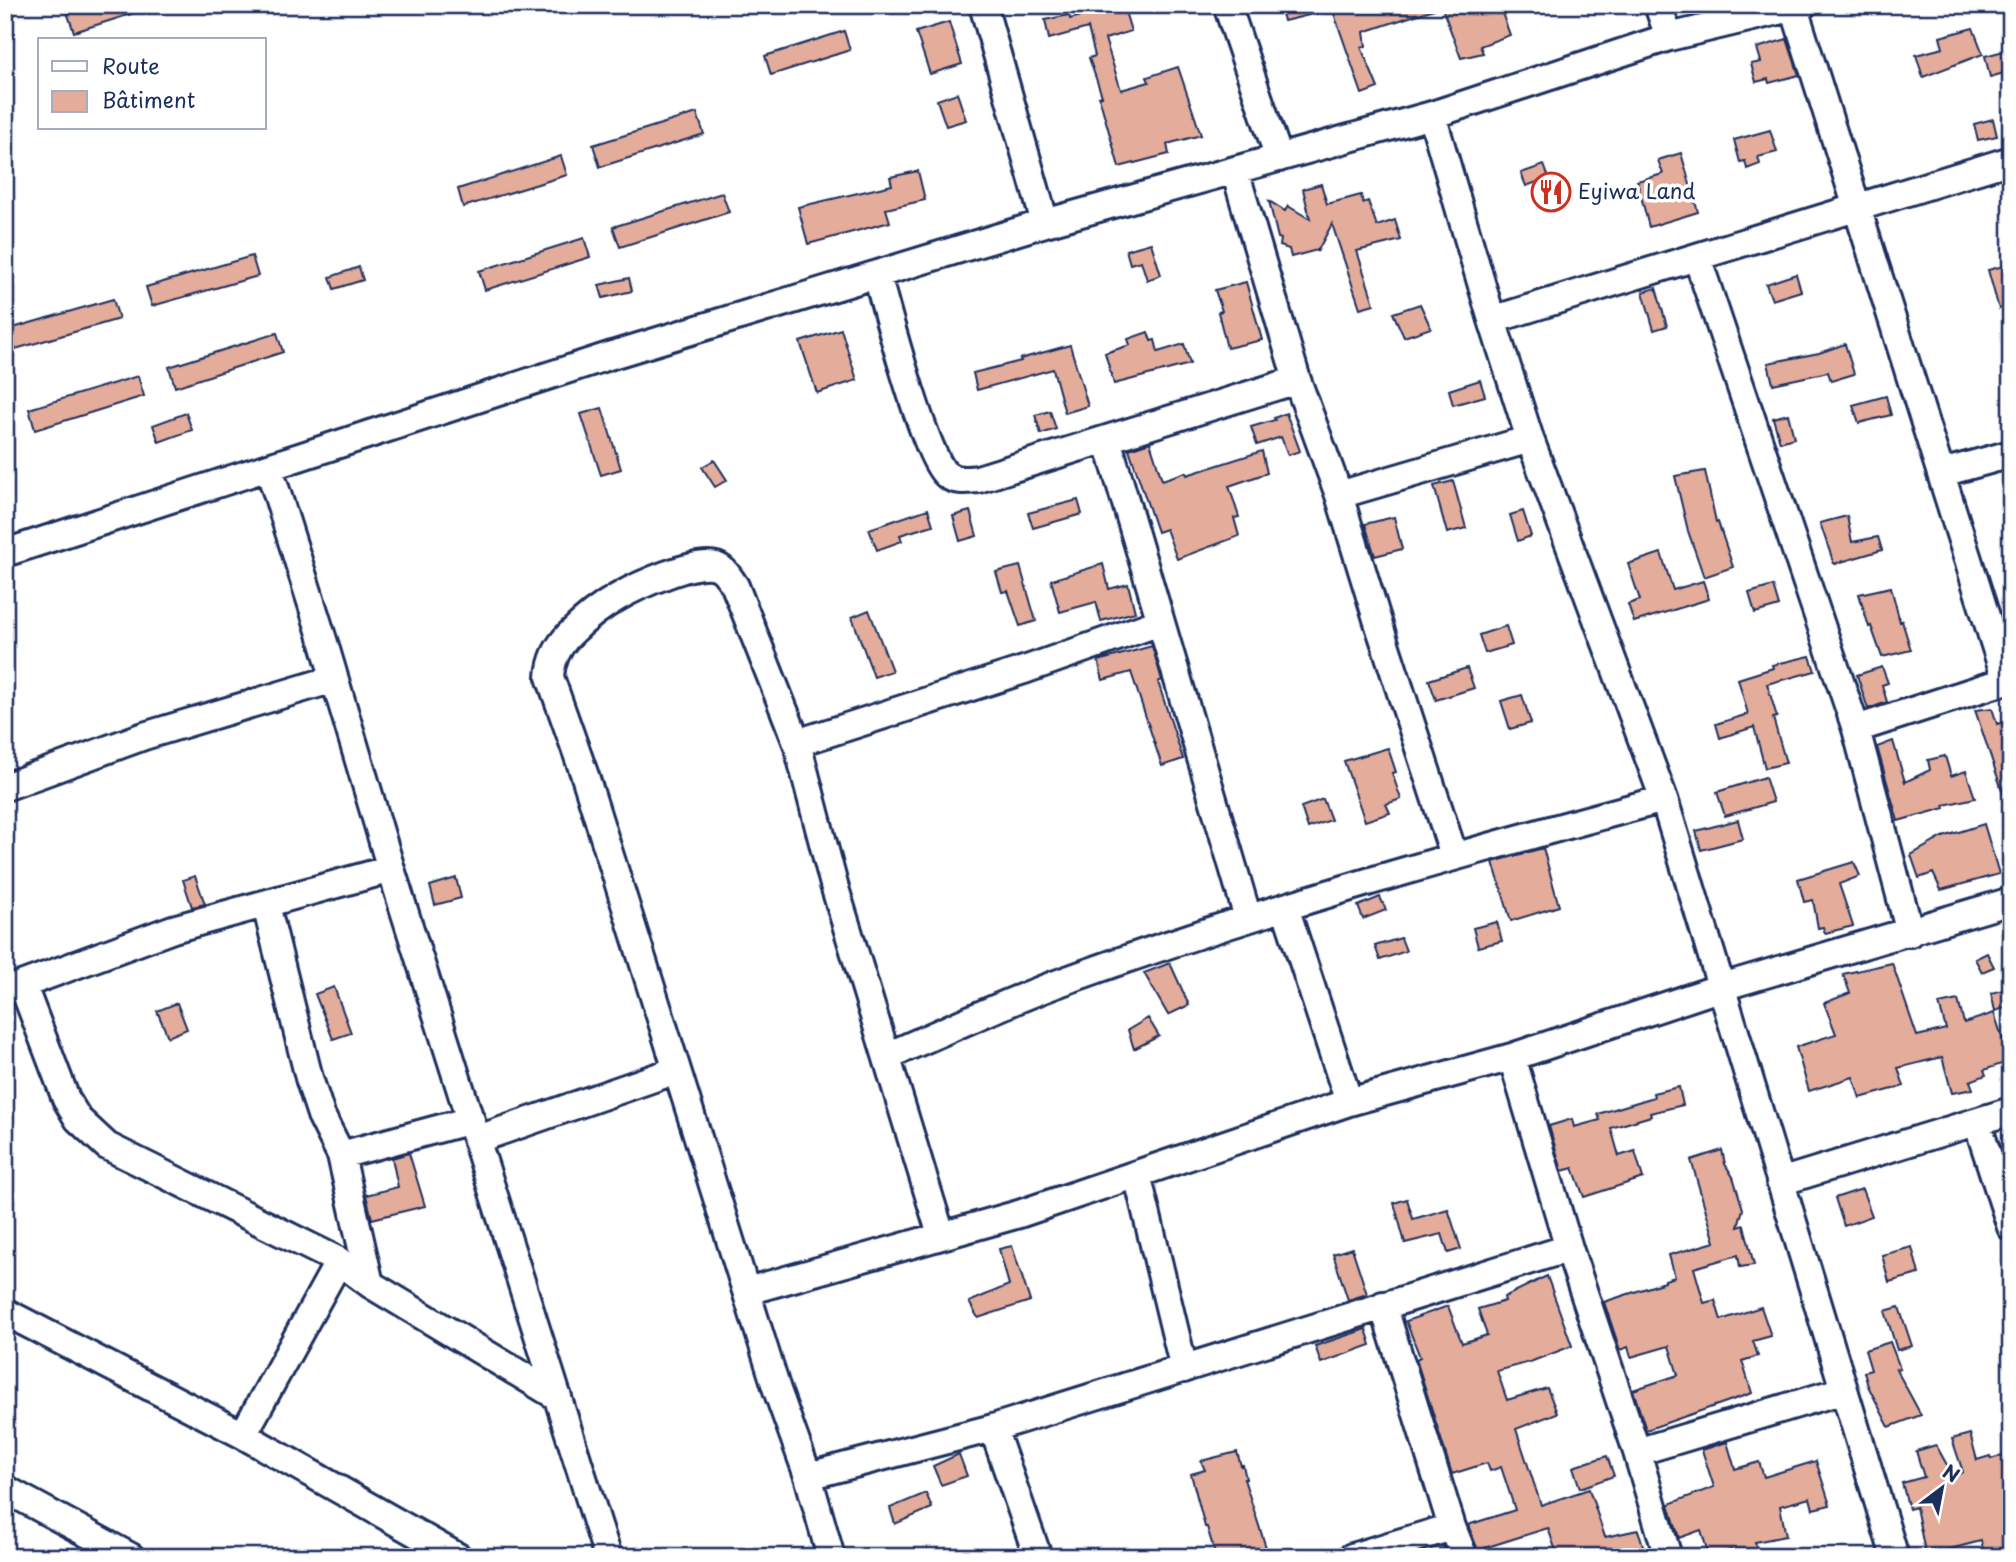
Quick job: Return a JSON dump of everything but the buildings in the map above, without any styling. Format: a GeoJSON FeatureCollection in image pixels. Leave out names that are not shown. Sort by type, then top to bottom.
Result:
{"type":"FeatureCollection","features":[{"type":"Feature","properties":{"kind":"street"},"geometry":{"type":"LineString","coordinates":[[1227,5],[1279,158]]}},
{"type":"Feature","properties":{"kind":"street"},"geometry":{"type":"LineString","coordinates":[[1658,5],[1669,37]]}},
{"type":"Feature","properties":{"kind":"street"},"geometry":{"type":"LineString","coordinates":[[984,6],[1045,223]]}},
{"type":"Feature","properties":{"kind":"street"},"geometry":{"type":"LineString","coordinates":[[5,553],[612,355],[1045,223],[1432,115],[1669,37],[1798,7],[1856,208],[2008,680],[1856,729]]}},
{"type":"Feature","properties":{"kind":"street"},"geometry":{"type":"LineString","coordinates":[[1432,115],[1530,439],[1664,799],[1895,1557]]}},
{"type":"Feature","properties":{"kind":"street"},"geometry":{"type":"LineString","coordinates":[[1492,320],[2011,160]]}},
{"type":"Feature","properties":{"kind":"street"},"geometry":{"type":"LineString","coordinates":[[1235,172],[1297,380],[1339,495],[1454,856]]}},
{"type":"Feature","properties":{"kind":"street"},"geometry":{"type":"LineString","coordinates":[[1697,257],[1856,729],[1910,933]]}},
{"type":"Feature","properties":{"kind":"street"},"geometry":{"type":"LineString","coordinates":[[877,275],[924,433],[938,466],[946,475],[964,480],[978,479],[1297,380]]}},
{"type":"Feature","properties":{"kind":"street"},"geometry":{"type":"LineString","coordinates":[[1107,439],[1248,918]]}},
{"type":"Feature","properties":{"kind":"street"},"geometry":{"type":"LineString","coordinates":[[1339,495],[1530,439]]}},
{"type":"Feature","properties":{"kind":"street"},"geometry":{"type":"LineString","coordinates":[[1941,473],[2011,454]]}},
{"type":"Feature","properties":{"kind":"street"},"geometry":{"type":"LineString","coordinates":[[269,468],[391,869],[608,1557]]}},
{"type":"Feature","properties":{"kind":"street"},"geometry":{"type":"LineString","coordinates":[[831,1557],[808,1476],[777,1390],[585,776],[550,677],[551,664],[558,649],[571,633],[618,597],[672,573],[701,565],[716,566],[724,571],[734,586],[797,743],[834,885],[941,1235]]}},
{"type":"Feature","properties":{"kind":"street"},"geometry":{"type":"LineString","coordinates":[[797,743],[1027,669],[1160,622]]}},
{"type":"Feature","properties":{"kind":"street"},"geometry":{"type":"LineString","coordinates":[[5,787],[144,736],[334,679]]}},
{"type":"Feature","properties":{"kind":"street"},"geometry":{"type":"LineString","coordinates":[[887,1056],[1065,981],[1248,918],[1454,856],[1664,799]]}},
{"type":"Feature","properties":{"kind":"street"},"geometry":{"type":"LineString","coordinates":[[391,869],[173,929],[14,988],[66,1099],[78,1119],[107,1146],[339,1261],[370,1284],[558,1397]]}},
{"type":"Feature","properties":{"kind":"street"},"geometry":{"type":"LineString","coordinates":[[747,1291],[1019,1214],[1349,1102],[1512,1057],[1722,987],[2011,901]]}},
{"type":"Feature","properties":{"kind":"street"},"geometry":{"type":"LineString","coordinates":[[266,905],[309,1078],[321,1115],[341,1155],[370,1284]]}},
{"type":"Feature","properties":{"kind":"street"},"geometry":{"type":"LineString","coordinates":[[1285,907],[1349,1102]]}},
{"type":"Feature","properties":{"kind":"street"},"geometry":{"type":"LineString","coordinates":[[1512,1057],[1569,1248],[1637,1452],[1668,1557]]}},
{"type":"Feature","properties":{"kind":"street"},"geometry":{"type":"LineString","coordinates":[[341,1155],[474,1129],[677,1070]]}},
{"type":"Feature","properties":{"kind":"street"},"geometry":{"type":"LineString","coordinates":[[1780,1182],[2011,1111]]}},
{"type":"Feature","properties":{"kind":"street"},"geometry":{"type":"LineString","coordinates":[[1976,1122],[2011,1227]]}},
{"type":"Feature","properties":{"kind":"street"},"geometry":{"type":"LineString","coordinates":[[1138,1174],[1184,1369]]}},
{"type":"Feature","properties":{"kind":"street"},"geometry":{"type":"LineString","coordinates":[[808,1476],[993,1427],[1569,1248]]}},
{"type":"Feature","properties":{"kind":"street"},"geometry":{"type":"LineString","coordinates":[[243,1435],[339,1261]]}},
{"type":"Feature","properties":{"kind":"street"},"geometry":{"type":"LineString","coordinates":[[1383,1305],[1452,1527],[1464,1557]]}},
{"type":"Feature","properties":{"kind":"street"},"geometry":{"type":"LineString","coordinates":[[5,1312],[243,1435],[441,1553]]}},
{"type":"Feature","properties":{"kind":"street"},"geometry":{"type":"LineString","coordinates":[[1637,1452],[1844,1390]]}},
{"type":"Feature","properties":{"kind":"street"},"geometry":{"type":"LineString","coordinates":[[993,1427],[1038,1557]]}},
{"type":"Feature","properties":{"kind":"street"},"geometry":{"type":"LineString","coordinates":[[5,1489],[131,1557]]}},
{"type":"Feature","properties":{"kind":"street"},"geometry":{"type":"LineString","coordinates":[[1352,1557],[1452,1527]]}},
{"type":"Feature","properties":{"kind":"place","name":"Eyiwa Land"},"geometry":{"type":"Point","coordinates":[1551,192]}}]}
